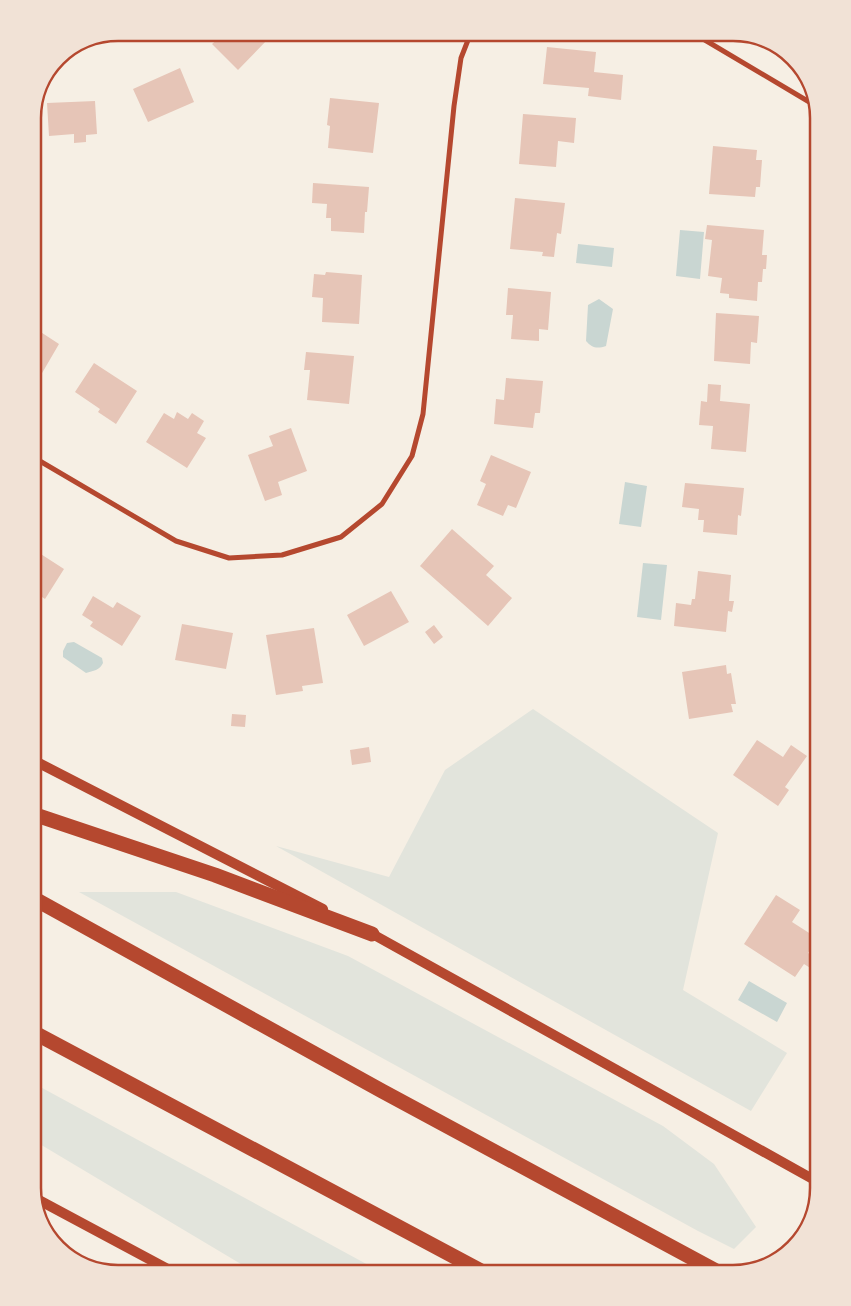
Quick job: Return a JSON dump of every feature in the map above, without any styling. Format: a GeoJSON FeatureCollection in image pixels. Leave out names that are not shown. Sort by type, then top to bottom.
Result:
{"type":"FeatureCollection","features":[{"type":"Feature","properties":{"kind":"highway"},"geometry":{"type":"LineString","coordinates":[[41,817],[215,875],[372,934]]}},
{"type":"Feature","properties":{"kind":"highway"},"geometry":{"type":"LineString","coordinates":[[41,903],[382,1092],[704,1265]]}},
{"type":"Feature","properties":{"kind":"highway"},"geometry":{"type":"LineString","coordinates":[[41,1037],[470,1265]]}},
{"type":"Feature","properties":{"kind":"main road"},"geometry":{"type":"LineString","coordinates":[[41,764],[372,934],[810,1178]]}},
{"type":"Feature","properties":{"kind":"main road"},"geometry":{"type":"LineString","coordinates":[[43,1202],[160,1265]]}},
{"type":"Feature","properties":{"kind":"street"},"geometry":{"type":"LineString","coordinates":[[41,462],[176,541],[229,558],[282,555],[341,537],[382,504],[412,456],[423,414],[454,106],[461,58],[468,41]]}},
{"type":"Feature","properties":{"kind":"street"},"geometry":{"type":"LineString","coordinates":[[706,41],[808,101]]}},
{"type":"Feature","properties":{"kind":"shaded area"},"geometry":{"type":"Polygon","coordinates":[[[680,230],[704,232],[700,279],[676,276],[680,230]]]}},
{"type":"Feature","properties":{"kind":"shaded area"},"geometry":{"type":"Polygon","coordinates":[[[578,244],[614,248],[612,267],[576,263],[578,244]]]}},
{"type":"Feature","properties":{"kind":"shaded area"},"geometry":{"type":"Polygon","coordinates":[[[599,299],[613,309],[606,346],[597,348],[586,341],[588,305],[599,299]]]}},
{"type":"Feature","properties":{"kind":"shaded area"},"geometry":{"type":"Polygon","coordinates":[[[625,482],[647,486],[641,527],[619,524],[625,482]]]}},
{"type":"Feature","properties":{"kind":"shaded area"},"geometry":{"type":"Polygon","coordinates":[[[643,563],[667,565],[661,620],[637,617],[643,563]]]}},
{"type":"Feature","properties":{"kind":"shaded area"},"geometry":{"type":"Polygon","coordinates":[[[74,642],[102,658],[103,663],[100,667],[86,673],[63,657],[63,651],[67,643],[74,642]]]}},
{"type":"Feature","properties":{"kind":"shaded area"},"geometry":{"type":"Polygon","coordinates":[[[533,709],[718,833],[683,990],[787,1053],[751,1111],[276,846],[389,877],[445,770],[533,709]]]}},
{"type":"Feature","properties":{"kind":"shaded area"},"geometry":{"type":"Polygon","coordinates":[[[79,892],[176,892],[348,956],[663,1126],[714,1164],[756,1227],[734,1249],[79,892]]]}},
{"type":"Feature","properties":{"kind":"shaded area"},"geometry":{"type":"Polygon","coordinates":[[[749,981],[787,1003],[777,1022],[738,1000],[749,981]]]}},
{"type":"Feature","properties":{"kind":"shaded area"},"geometry":{"type":"Polygon","coordinates":[[[41,1087],[368,1265],[243,1265],[41,1145],[41,1087]]]}},
{"type":"Feature","properties":{"kind":"building"},"geometry":{"type":"Polygon","coordinates":[[[216,41],[266,41],[238,70],[212,44],[216,41]]]}},
{"type":"Feature","properties":{"kind":"building"},"geometry":{"type":"Polygon","coordinates":[[[547,47],[596,52],[594,72],[623,75],[621,100],[588,96],[589,88],[543,84],[547,47]]]}},
{"type":"Feature","properties":{"kind":"building"},"geometry":{"type":"Polygon","coordinates":[[[180,68],[194,102],[148,122],[133,89],[180,68]]]}},
{"type":"Feature","properties":{"kind":"building"},"geometry":{"type":"Polygon","coordinates":[[[330,98],[379,103],[373,153],[328,148],[330,126],[327,125],[330,98]]]}},
{"type":"Feature","properties":{"kind":"building"},"geometry":{"type":"Polygon","coordinates":[[[95,101],[97,134],[86,135],[86,142],[74,143],[74,134],[49,136],[47,103],[95,101]]]}},
{"type":"Feature","properties":{"kind":"building"},"geometry":{"type":"Polygon","coordinates":[[[523,114],[576,118],[574,143],[558,141],[556,167],[519,164],[523,114]]]}},
{"type":"Feature","properties":{"kind":"building"},"geometry":{"type":"Polygon","coordinates":[[[713,146],[757,150],[756,160],[762,160],[760,187],[756,187],[755,197],[709,194],[713,146]]]}},
{"type":"Feature","properties":{"kind":"building"},"geometry":{"type":"Polygon","coordinates":[[[313,183],[369,187],[364,233],[331,231],[331,218],[326,218],[327,204],[312,203],[313,183]]]}},
{"type":"Feature","properties":{"kind":"building"},"geometry":{"type":"Polygon","coordinates":[[[515,198],[565,203],[561,234],[557,233],[554,257],[542,256],[543,252],[510,249],[515,198]]]}},
{"type":"Feature","properties":{"kind":"building"},"geometry":{"type":"Polygon","coordinates":[[[707,225],[764,230],[762,255],[767,255],[766,269],[763,269],[762,282],[758,282],[757,301],[729,298],[729,294],[720,293],[722,278],[708,276],[712,240],[705,239],[707,225]]]}},
{"type":"Feature","properties":{"kind":"building"},"geometry":{"type":"Polygon","coordinates":[[[326,272],[362,275],[359,324],[322,322],[323,298],[312,297],[314,274],[325,275],[326,272]]]}},
{"type":"Feature","properties":{"kind":"building"},"geometry":{"type":"Polygon","coordinates":[[[508,288],[551,292],[548,330],[539,329],[539,341],[511,339],[513,315],[506,315],[508,288]]]}},
{"type":"Feature","properties":{"kind":"building"},"geometry":{"type":"Polygon","coordinates":[[[716,313],[759,316],[757,343],[751,342],[750,364],[714,361],[716,313]]]}},
{"type":"Feature","properties":{"kind":"building"},"geometry":{"type":"Polygon","coordinates":[[[41,332],[59,344],[41,375],[41,332]]]}},
{"type":"Feature","properties":{"kind":"building"},"geometry":{"type":"Polygon","coordinates":[[[306,352],[354,356],[349,404],[307,400],[310,370],[304,370],[306,352]]]}},
{"type":"Feature","properties":{"kind":"building"},"geometry":{"type":"Polygon","coordinates":[[[94,363],[137,391],[116,424],[98,412],[100,409],[75,392],[94,363]]]}},
{"type":"Feature","properties":{"kind":"building"},"geometry":{"type":"Polygon","coordinates":[[[506,378],[543,381],[540,413],[535,413],[533,428],[494,424],[496,399],[504,400],[506,378]]]}},
{"type":"Feature","properties":{"kind":"building"},"geometry":{"type":"Polygon","coordinates":[[[708,384],[721,385],[720,401],[750,404],[746,452],[711,449],[713,426],[699,425],[701,401],[707,402],[708,384]]]}},
{"type":"Feature","properties":{"kind":"building"},"geometry":{"type":"Polygon","coordinates":[[[177,412],[188,419],[192,413],[204,421],[197,433],[206,438],[187,468],[146,442],[164,413],[174,419],[177,412]]]}},
{"type":"Feature","properties":{"kind":"building"},"geometry":{"type":"Polygon","coordinates":[[[291,428],[307,471],[278,482],[282,495],[265,501],[248,455],[273,446],[269,436],[291,428]]]}},
{"type":"Feature","properties":{"kind":"building"},"geometry":{"type":"Polygon","coordinates":[[[491,455],[531,472],[516,508],[508,505],[503,516],[477,505],[486,484],[480,481],[491,455]]]}},
{"type":"Feature","properties":{"kind":"building"},"geometry":{"type":"Polygon","coordinates":[[[685,483],[744,488],[741,516],[738,515],[737,535],[703,532],[704,520],[698,520],[699,509],[682,507],[685,483]]]}},
{"type":"Feature","properties":{"kind":"building"},"geometry":{"type":"Polygon","coordinates":[[[452,529],[494,566],[486,575],[512,598],[488,626],[420,566],[452,529]]]}},
{"type":"Feature","properties":{"kind":"building"},"geometry":{"type":"Polygon","coordinates":[[[41,554],[64,569],[45,599],[41,596],[41,554]]]}},
{"type":"Feature","properties":{"kind":"building"},"geometry":{"type":"Polygon","coordinates":[[[698,571],[731,575],[729,601],[734,601],[732,612],[728,611],[726,632],[674,626],[676,603],[691,605],[692,599],[695,599],[698,571]]]}},
{"type":"Feature","properties":{"kind":"building"},"geometry":{"type":"Polygon","coordinates":[[[391,591],[409,622],[364,646],[347,615],[391,591]]]}},
{"type":"Feature","properties":{"kind":"building"},"geometry":{"type":"Polygon","coordinates":[[[93,596],[113,608],[117,602],[141,616],[122,646],[90,626],[93,622],[82,615],[93,596]]]}},
{"type":"Feature","properties":{"kind":"building"},"geometry":{"type":"Polygon","coordinates":[[[182,624],[233,633],[226,669],[175,660],[182,624]]]}},
{"type":"Feature","properties":{"kind":"building"},"geometry":{"type":"Polygon","coordinates":[[[434,625],[443,637],[434,644],[425,632],[434,625]]]}},
{"type":"Feature","properties":{"kind":"building"},"geometry":{"type":"Polygon","coordinates":[[[314,628],[323,683],[302,686],[303,691],[276,695],[266,635],[314,628]]]}},
{"type":"Feature","properties":{"kind":"building"},"geometry":{"type":"Polygon","coordinates":[[[726,665],[727,674],[731,673],[736,704],[731,704],[733,712],[689,719],[682,672],[726,665]]]}},
{"type":"Feature","properties":{"kind":"building"},"geometry":{"type":"Polygon","coordinates":[[[232,714],[246,715],[245,727],[231,726],[232,714]]]}},
{"type":"Feature","properties":{"kind":"building"},"geometry":{"type":"Polygon","coordinates":[[[757,740],[783,757],[791,745],[807,756],[785,787],[789,790],[778,806],[733,775],[757,740]]]}},
{"type":"Feature","properties":{"kind":"building"},"geometry":{"type":"Polygon","coordinates":[[[369,747],[371,762],[352,765],[350,750],[369,747]]]}},
{"type":"Feature","properties":{"kind":"building"},"geometry":{"type":"Polygon","coordinates":[[[776,895],[800,910],[792,922],[810,934],[810,950],[808,953],[810,954],[810,968],[804,964],[795,977],[744,944],[776,895]]]}}]}
